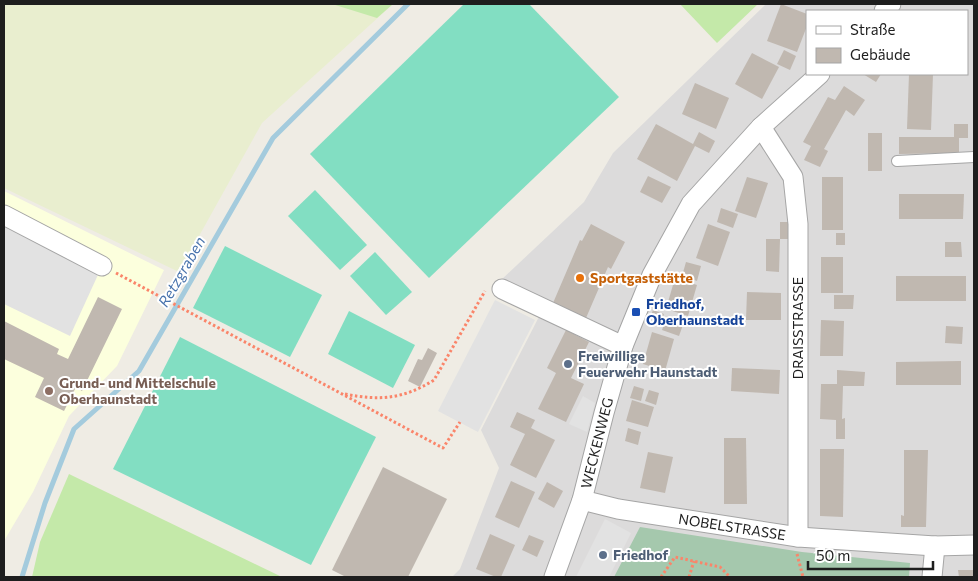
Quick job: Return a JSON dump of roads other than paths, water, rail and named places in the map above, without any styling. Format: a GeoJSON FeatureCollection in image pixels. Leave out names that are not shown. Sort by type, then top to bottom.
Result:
{"type":"FeatureCollection","features":[{"type":"Feature","properties":{"kind":"street","name":"WECKENWEG"},"geometry":{"type":"LineString","coordinates":[[554,577],[582,500],[623,346],[652,275],[691,204],[762,127],[819,75]]}},
{"type":"Feature","properties":{"kind":"street","name":"DRAISSTRASSE"},"geometry":{"type":"LineString","coordinates":[[762,127],[793,177],[798,224],[798,537]]}},
{"type":"Feature","properties":{"kind":"street"},"geometry":{"type":"LineString","coordinates":[[4,215],[102,266]]}},
{"type":"Feature","properties":{"kind":"street"},"geometry":{"type":"LineString","coordinates":[[502,289],[623,346]]}},
{"type":"Feature","properties":{"kind":"street","name":"NOBELSTRASSE"},"geometry":{"type":"LineString","coordinates":[[582,500],[618,509],[798,537],[935,546],[974,545]]}},
{"type":"Feature","properties":{"kind":"street"},"geometry":{"type":"LineString","coordinates":[[932,577],[935,546]]}},
{"type":"Feature","properties":{"kind":"lane"},"geometry":{"type":"LineString","coordinates":[[898,161],[974,157]]}},
{"type":"Feature","properties":{"kind":"waterway","name":"Retzgraben"},"geometry":{"type":"LineString","coordinates":[[22,577],[45,503],[74,429],[139,371],[273,138],[408,4]]}},
{"type":"Feature","properties":{"kind":"place","name":"Sportgaststätte"},"geometry":{"type":"Point","coordinates":[580,278]}},
{"type":"Feature","properties":{"kind":"place","name":"Friedhof, Oberhaunstadt"},"geometry":{"type":"Point","coordinates":[636,312]}},
{"type":"Feature","properties":{"kind":"place","name":"Freiwillige Feuerwehr Haunstadt"},"geometry":{"type":"Point","coordinates":[568,364]}},
{"type":"Feature","properties":{"kind":"place","name":"Grund- und Mittelschule Oberhaunstadt"},"geometry":{"type":"Point","coordinates":[49,391]}},
{"type":"Feature","properties":{"kind":"place","name":"Friedhof"},"geometry":{"type":"Point","coordinates":[603,555]}}]}
